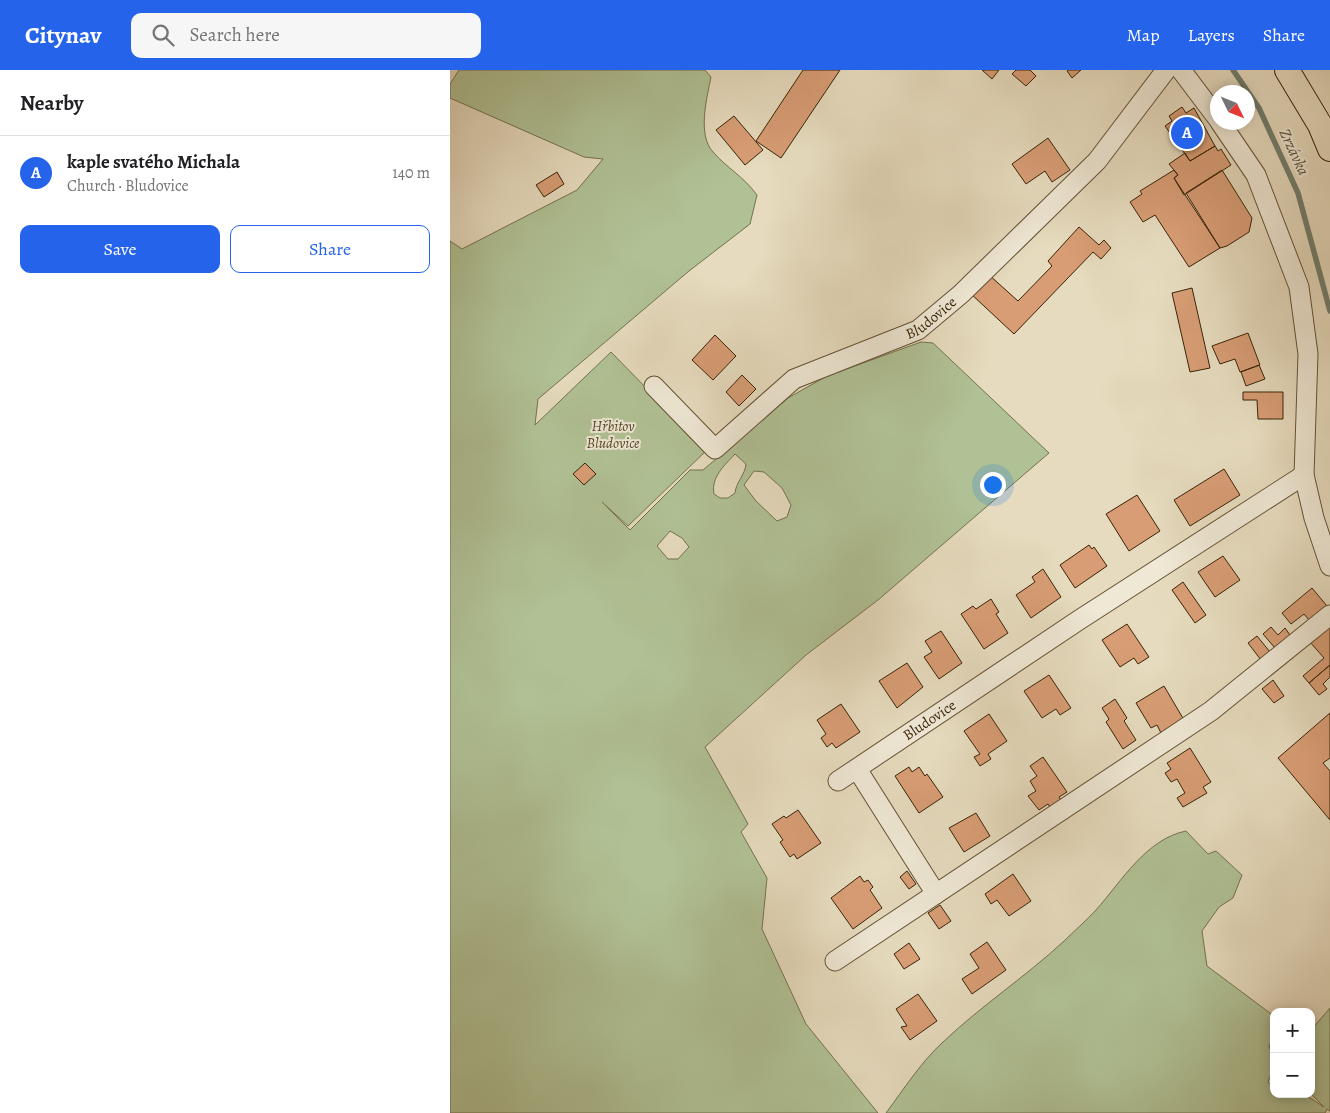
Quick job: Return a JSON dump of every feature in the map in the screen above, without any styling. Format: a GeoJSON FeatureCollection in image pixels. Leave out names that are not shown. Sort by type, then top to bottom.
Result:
{"type":"FeatureCollection","features":[{"type":"Feature","properties":{"kind":"main road"},"geometry":{"type":"LineString","coordinates":[[1287,70],[1315,117],[1330,149]]}},
{"type":"Feature","properties":{"kind":"street","name":"Bludovice"},"geometry":{"type":"LineString","coordinates":[[654,386],[715,449],[794,378],[918,330],[961,294],[1097,161],[1166,70]]}},
{"type":"Feature","properties":{"kind":"street"},"geometry":{"type":"LineString","coordinates":[[1180,70],[1210,109]]}},
{"type":"Feature","properties":{"kind":"street"},"geometry":{"type":"LineString","coordinates":[[1225,130],[1256,175],[1299,287],[1308,354],[1304,475],[1314,518],[1330,566]]}},
{"type":"Feature","properties":{"kind":"street","name":"Bludovice"},"geometry":{"type":"LineString","coordinates":[[838,782],[1079,620],[1304,475]]}},
{"type":"Feature","properties":{"kind":"street"},"geometry":{"type":"LineString","coordinates":[[835,961],[1211,711],[1330,615]]}},
{"type":"Feature","properties":{"kind":"street"},"geometry":{"type":"LineString","coordinates":[[857,770],[936,894]]}},
{"type":"Feature","properties":{"kind":"green space","name":"Hřbitov Bludovice"},"geometry":{"type":"Polygon","coordinates":[[[459,70],[705,70],[711,77],[704,116],[705,136],[713,152],[746,182],[757,195],[750,224],[689,271],[538,399],[535,425],[611,352],[707,450],[628,526],[602,502],[630,530],[690,470],[703,470],[788,398],[827,376],[921,342],[933,343],[1049,453],[878,600],[806,655],[705,747],[748,824],[741,832],[767,878],[762,929],[806,1024],[878,1113],[450,1113],[450,241],[462,249],[577,190],[603,159],[584,157],[450,98],[450,84],[459,70]],[[735,454],[719,472],[714,482],[714,494],[720,498],[728,498],[735,493],[744,472],[746,464],[735,454]],[[754,471],[744,485],[756,501],[777,521],[787,517],[791,505],[782,488],[764,472],[754,471]],[[670,531],[657,546],[668,559],[678,559],[689,547],[682,538],[670,531]]]}},
{"type":"Feature","properties":{"kind":"green space"},"geometry":{"type":"Polygon","coordinates":[[[1186,831],[1208,854],[1216,851],[1242,875],[1233,898],[1219,907],[1202,931],[1207,966],[1270,1013],[1270,1075],[1268,1082],[1270,1084],[1270,1098],[1310,1098],[1324,1107],[1315,1098],[1315,1025],[1330,1008],[1330,1111],[1327,1109],[1325,1113],[886,1113],[920,1067],[943,1042],[1063,942],[1096,910],[1135,863],[1159,843],[1186,831]]]}},
{"type":"Feature","properties":{"kind":"building"},"geometry":{"type":"Polygon","coordinates":[[[803,70],[840,70],[781,158],[756,141],[803,70]]]}},
{"type":"Feature","properties":{"kind":"building"},"geometry":{"type":"Polygon","coordinates":[[[982,70],[999,70],[992,79],[982,70]]]}},
{"type":"Feature","properties":{"kind":"building"},"geometry":{"type":"Polygon","coordinates":[[[1016,70],[1030,70],[1036,76],[1026,86],[1012,74],[1016,70]]]}},
{"type":"Feature","properties":{"kind":"building"},"geometry":{"type":"Polygon","coordinates":[[[1081,70],[1072,78],[1067,71],[1081,70]]]}},
{"type":"Feature","properties":{"kind":"building"},"geometry":{"type":"Polygon","coordinates":[[[1182,107],[1186,113],[1194,108],[1215,146],[1190,161],[1165,126],[1172,121],[1169,116],[1182,107]]]}},
{"type":"Feature","properties":{"kind":"building"},"geometry":{"type":"Polygon","coordinates":[[[734,116],[763,150],[745,165],[716,130],[734,116]]]}},
{"type":"Feature","properties":{"kind":"building"},"geometry":{"type":"Polygon","coordinates":[[[1048,138],[1070,170],[1052,182],[1045,171],[1026,184],[1012,164],[1048,138]]]}},
{"type":"Feature","properties":{"kind":"building"},"geometry":{"type":"Polygon","coordinates":[[[1215,146],[1218,151],[1221,149],[1231,165],[1184,195],[1174,178],[1178,175],[1169,164],[1185,153],[1190,161],[1215,146]]]}},
{"type":"Feature","properties":{"kind":"building"},"geometry":{"type":"Polygon","coordinates":[[[1174,170],[1178,175],[1174,178],[1220,248],[1189,267],[1155,215],[1143,222],[1130,202],[1142,194],[1140,191],[1174,170]]]}},
{"type":"Feature","properties":{"kind":"building"},"geometry":{"type":"Polygon","coordinates":[[[1222,170],[1252,218],[1249,232],[1227,246],[1220,248],[1186,193],[1222,170]]]}},
{"type":"Feature","properties":{"kind":"building"},"geometry":{"type":"Polygon","coordinates":[[[557,172],[564,184],[544,197],[536,185],[557,172]]]}},
{"type":"Feature","properties":{"kind":"building"},"geometry":{"type":"Polygon","coordinates":[[[1079,227],[1099,245],[1104,240],[1111,248],[1101,259],[1093,252],[1014,334],[970,293],[988,274],[1018,301],[1052,266],[1048,261],[1079,227]]]}},
{"type":"Feature","properties":{"kind":"building"},"geometry":{"type":"Polygon","coordinates":[[[1192,288],[1210,368],[1190,372],[1172,293],[1192,288]]]}},
{"type":"Feature","properties":{"kind":"building"},"geometry":{"type":"Polygon","coordinates":[[[1248,333],[1260,365],[1240,372],[1235,359],[1220,364],[1212,346],[1248,333]]]}},
{"type":"Feature","properties":{"kind":"building"},"geometry":{"type":"Polygon","coordinates":[[[715,335],[736,356],[713,380],[692,360],[715,335]]]}},
{"type":"Feature","properties":{"kind":"building"},"geometry":{"type":"Polygon","coordinates":[[[1259,365],[1265,379],[1246,386],[1241,372],[1259,365]]]}},
{"type":"Feature","properties":{"kind":"building"},"geometry":{"type":"Polygon","coordinates":[[[742,375],[756,389],[739,406],[726,392],[742,375]]]}},
{"type":"Feature","properties":{"kind":"building"},"geometry":{"type":"Polygon","coordinates":[[[1243,392],[1283,392],[1283,419],[1258,419],[1257,400],[1243,400],[1243,392]]]}},
{"type":"Feature","properties":{"kind":"building"},"geometry":{"type":"Polygon","coordinates":[[[585,463],[596,474],[584,485],[573,474],[585,463]]]}},
{"type":"Feature","properties":{"kind":"building"},"geometry":{"type":"Polygon","coordinates":[[[1224,469],[1240,495],[1190,526],[1174,500],[1224,469]]]}},
{"type":"Feature","properties":{"kind":"building"},"geometry":{"type":"Polygon","coordinates":[[[1137,495],[1160,531],[1129,551],[1106,514],[1137,495]]]}},
{"type":"Feature","properties":{"kind":"building"},"geometry":{"type":"Polygon","coordinates":[[[1089,545],[1092,549],[1094,547],[1107,566],[1075,588],[1060,565],[1089,545]]]}},
{"type":"Feature","properties":{"kind":"building"},"geometry":{"type":"Polygon","coordinates":[[[1223,556],[1240,580],[1215,597],[1198,572],[1223,556]]]}},
{"type":"Feature","properties":{"kind":"building"},"geometry":{"type":"Polygon","coordinates":[[[1043,569],[1061,597],[1031,618],[1016,595],[1035,582],[1032,577],[1043,569]]]}},
{"type":"Feature","properties":{"kind":"building"},"geometry":{"type":"Polygon","coordinates":[[[1183,582],[1206,615],[1195,623],[1172,590],[1183,582]]]}},
{"type":"Feature","properties":{"kind":"building"},"geometry":{"type":"Polygon","coordinates":[[[1312,588],[1327,606],[1309,620],[1304,614],[1291,624],[1282,613],[1312,588]]]}},
{"type":"Feature","properties":{"kind":"building"},"geometry":{"type":"Polygon","coordinates":[[[991,599],[999,612],[996,614],[1008,633],[984,649],[961,614],[973,606],[976,609],[991,599]]]}},
{"type":"Feature","properties":{"kind":"building"},"geometry":{"type":"Polygon","coordinates":[[[1127,624],[1149,657],[1138,664],[1134,658],[1120,667],[1102,640],[1127,624]]]}},
{"type":"Feature","properties":{"kind":"building"},"geometry":{"type":"Polygon","coordinates":[[[1330,625],[1330,665],[1309,683],[1303,676],[1324,658],[1310,642],[1330,625]]]}},
{"type":"Feature","properties":{"kind":"building"},"geometry":{"type":"Polygon","coordinates":[[[1271,627],[1278,635],[1285,628],[1290,635],[1275,648],[1263,634],[1271,627]]]}},
{"type":"Feature","properties":{"kind":"building"},"geometry":{"type":"Polygon","coordinates":[[[941,631],[962,663],[939,679],[924,657],[932,652],[925,641],[941,631]]]}},
{"type":"Feature","properties":{"kind":"building"},"geometry":{"type":"Polygon","coordinates":[[[1257,636],[1270,652],[1261,660],[1248,643],[1257,636]]]}},
{"type":"Feature","properties":{"kind":"building"},"geometry":{"type":"Polygon","coordinates":[[[907,663],[923,687],[897,708],[879,681],[907,663]]]}},
{"type":"Feature","properties":{"kind":"building"},"geometry":{"type":"Polygon","coordinates":[[[1330,665],[1330,677],[1323,684],[1327,689],[1319,695],[1309,683],[1330,665]]]}},
{"type":"Feature","properties":{"kind":"building"},"geometry":{"type":"Polygon","coordinates":[[[1049,675],[1071,708],[1060,715],[1056,709],[1042,718],[1024,691],[1049,675]]]}},
{"type":"Feature","properties":{"kind":"building"},"geometry":{"type":"Polygon","coordinates":[[[1273,680],[1284,696],[1274,703],[1262,689],[1273,680]]]}},
{"type":"Feature","properties":{"kind":"building"},"geometry":{"type":"Polygon","coordinates":[[[1164,686],[1184,720],[1161,733],[1157,725],[1151,728],[1136,703],[1164,686]]]}},
{"type":"Feature","properties":{"kind":"building"},"geometry":{"type":"Polygon","coordinates":[[[1115,699],[1127,718],[1124,721],[1136,740],[1123,749],[1106,722],[1109,719],[1102,708],[1115,699]]]}},
{"type":"Feature","properties":{"kind":"building"},"geometry":{"type":"Polygon","coordinates":[[[841,704],[860,732],[836,748],[832,743],[827,747],[821,738],[826,734],[817,720],[841,704]]]}},
{"type":"Feature","properties":{"kind":"building"},"geometry":{"type":"Polygon","coordinates":[[[1330,713],[1330,758],[1323,763],[1330,771],[1330,820],[1278,758],[1330,713]]]}},
{"type":"Feature","properties":{"kind":"building"},"geometry":{"type":"Polygon","coordinates":[[[989,714],[1007,741],[988,754],[991,759],[980,766],[974,757],[980,754],[964,731],[989,714]]]}},
{"type":"Feature","properties":{"kind":"building"},"geometry":{"type":"Polygon","coordinates":[[[1190,748],[1211,782],[1203,787],[1207,793],[1183,807],[1177,798],[1185,793],[1177,779],[1171,782],[1165,773],[1171,769],[1167,763],[1190,748]]]}},
{"type":"Feature","properties":{"kind":"building"},"geometry":{"type":"Polygon","coordinates":[[[1043,757],[1067,792],[1059,797],[1062,802],[1051,809],[1048,804],[1039,810],[1028,796],[1036,791],[1030,781],[1037,776],[1030,766],[1043,757]]]}},
{"type":"Feature","properties":{"kind":"building"},"geometry":{"type":"Polygon","coordinates":[[[909,767],[912,772],[919,767],[925,776],[927,774],[943,797],[919,813],[895,776],[909,767]]]}},
{"type":"Feature","properties":{"kind":"building"},"geometry":{"type":"Polygon","coordinates":[[[798,810],[821,843],[797,859],[794,854],[790,857],[780,842],[783,840],[772,824],[798,810]]]}},
{"type":"Feature","properties":{"kind":"building"},"geometry":{"type":"Polygon","coordinates":[[[976,813],[990,836],[964,852],[949,828],[976,813]]]}},
{"type":"Feature","properties":{"kind":"building"},"geometry":{"type":"Polygon","coordinates":[[[907,871],[916,884],[909,889],[900,877],[907,871]]]}},
{"type":"Feature","properties":{"kind":"building"},"geometry":{"type":"Polygon","coordinates":[[[1013,874],[1031,901],[1009,916],[997,900],[991,904],[985,894],[1013,874]]]}},
{"type":"Feature","properties":{"kind":"building"},"geometry":{"type":"Polygon","coordinates":[[[860,876],[864,882],[868,880],[873,887],[870,890],[882,908],[853,929],[831,898],[860,876]]]}},
{"type":"Feature","properties":{"kind":"building"},"geometry":{"type":"Polygon","coordinates":[[[940,905],[951,921],[939,929],[928,913],[940,905]]]}},
{"type":"Feature","properties":{"kind":"building"},"geometry":{"type":"Polygon","coordinates":[[[987,942],[1006,970],[972,994],[962,979],[979,968],[970,954],[987,942]]]}},
{"type":"Feature","properties":{"kind":"building"},"geometry":{"type":"Polygon","coordinates":[[[909,943],[920,959],[904,969],[894,954],[909,943]]]}},
{"type":"Feature","properties":{"kind":"building"},"geometry":{"type":"Polygon","coordinates":[[[918,994],[937,1021],[910,1040],[901,1027],[907,1026],[896,1009],[918,994]]]}},
{"type":"Feature","properties":{"kind":"waterway","name":"Zrzávka"},"geometry":{"type":"LineString","coordinates":[[1233,70],[1259,108],[1298,193],[1330,311]]}},
{"type":"Feature","properties":{"kind":"place","name":"kaple svatého Michala"},"geometry":{"type":"Point","coordinates":[1187,133]}}]}
